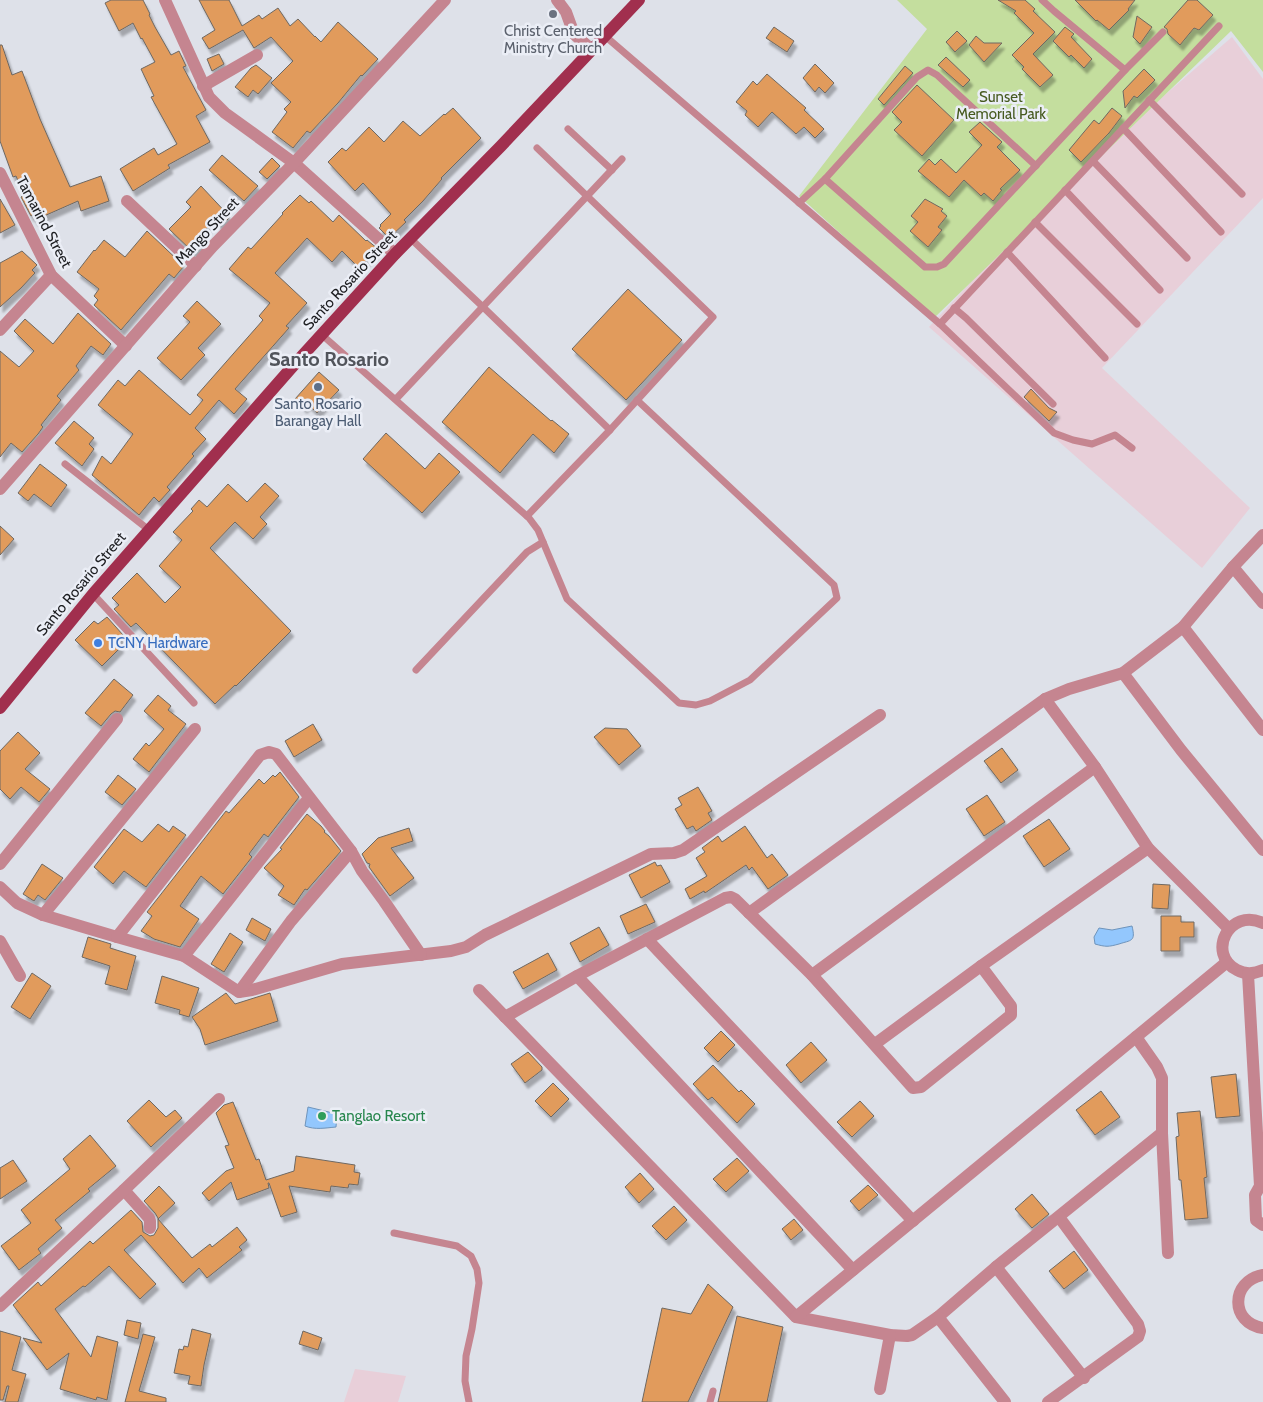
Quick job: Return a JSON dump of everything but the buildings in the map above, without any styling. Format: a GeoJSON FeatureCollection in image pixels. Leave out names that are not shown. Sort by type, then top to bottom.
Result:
{"type":"FeatureCollection","features":[{"type":"Feature","properties":{"kind":"main road","name":"Santo Rosario Street"},"geometry":{"type":"LineString","coordinates":[[0,708],[93,594],[321,334],[395,254],[639,0]]}},
{"type":"Feature","properties":{"kind":"street"},"geometry":{"type":"LineString","coordinates":[[165,0],[209,97],[225,113],[294,163],[395,254]]}},
{"type":"Feature","properties":{"kind":"street","name":"Mango Street"},"geometry":{"type":"LineString","coordinates":[[0,489],[212,247],[294,163],[445,0]]}},
{"type":"Feature","properties":{"kind":"street"},"geometry":{"type":"LineString","coordinates":[[557,0],[566,12],[574,34],[592,50]]}},
{"type":"Feature","properties":{"kind":"street"},"geometry":{"type":"LineString","coordinates":[[203,86],[257,56]]}},
{"type":"Feature","properties":{"kind":"street","name":"Tamarind Street"},"geometry":{"type":"LineString","coordinates":[[0,173],[50,275],[126,346]]}},
{"type":"Feature","properties":{"kind":"street"},"geometry":{"type":"LineString","coordinates":[[127,201],[196,266]]}},
{"type":"Feature","properties":{"kind":"street"},"geometry":{"type":"LineString","coordinates":[[0,330],[50,275]]}},
{"type":"Feature","properties":{"kind":"street"},"geometry":{"type":"LineString","coordinates":[[749,913],[1046,699],[1069,689],[1123,672],[1183,627],[1233,567],[1263,535]]}},
{"type":"Feature","properties":{"kind":"street"},"geometry":{"type":"LineString","coordinates":[[1233,567],[1263,603]]}},
{"type":"Feature","properties":{"kind":"street"},"geometry":{"type":"LineString","coordinates":[[1183,627],[1263,730]]}},
{"type":"Feature","properties":{"kind":"street"},"geometry":{"type":"LineString","coordinates":[[1123,672],[1181,750],[1263,850]]}},
{"type":"Feature","properties":{"kind":"street"},"geometry":{"type":"LineString","coordinates":[[1046,699],[1095,767],[1148,848],[1229,929]]}},
{"type":"Feature","properties":{"kind":"street"},"geometry":{"type":"LineString","coordinates":[[0,887],[18,903],[43,915],[184,956],[239,992],[342,964],[451,952],[466,947],[485,935],[652,854],[674,853],[683,850],[880,715]]}},
{"type":"Feature","properties":{"kind":"street"},"geometry":{"type":"LineString","coordinates":[[0,864],[117,720]]}},
{"type":"Feature","properties":{"kind":"street"},"geometry":{"type":"LineString","coordinates":[[43,915],[195,729]]}},
{"type":"Feature","properties":{"kind":"street"},"geometry":{"type":"LineString","coordinates":[[117,937],[260,755],[268,752],[276,754],[351,851],[362,871],[421,955]]}},
{"type":"Feature","properties":{"kind":"street"},"geometry":{"type":"LineString","coordinates":[[812,975],[1095,767]]}},
{"type":"Feature","properties":{"kind":"street"},"geometry":{"type":"LineString","coordinates":[[184,956],[310,798]]}},
{"type":"Feature","properties":{"kind":"street"},"geometry":{"type":"LineString","coordinates":[[874,1044],[1148,848]]}},
{"type":"Feature","properties":{"kind":"street"},"geometry":{"type":"LineString","coordinates":[[239,992],[291,921],[351,851]]}},
{"type":"Feature","properties":{"kind":"street"},"geometry":{"type":"LineString","coordinates":[[505,1017],[577,976],[725,898],[731,897],[736,899],[812,975],[913,1088],[921,1087],[1011,1014],[1011,1006],[981,966]]}},
{"type":"Feature","properties":{"kind":"street"},"geometry":{"type":"LineString","coordinates":[[1263,923],[1253,920],[1244,920],[1236,923],[1224,937],[1223,945],[1227,962],[1233,968],[1248,974],[1263,970]]}},
{"type":"Feature","properties":{"kind":"street"},"geometry":{"type":"LineString","coordinates":[[647,939],[912,1220]]}},
{"type":"Feature","properties":{"kind":"street"},"geometry":{"type":"LineString","coordinates":[[0,941],[20,976]]}},
{"type":"Feature","properties":{"kind":"street"},"geometry":{"type":"LineString","coordinates":[[796,1317],[1227,962]]}},
{"type":"Feature","properties":{"kind":"street"},"geometry":{"type":"LineString","coordinates":[[1248,974],[1262,1188],[1255,1195],[1256,1220],[1263,1225]]}},
{"type":"Feature","properties":{"kind":"street"},"geometry":{"type":"LineString","coordinates":[[577,976],[853,1270]]}},
{"type":"Feature","properties":{"kind":"street"},"geometry":{"type":"LineString","coordinates":[[479,990],[796,1317],[890,1335],[912,1335],[938,1317],[996,1267],[1162,1133]]}},
{"type":"Feature","properties":{"kind":"street"},"geometry":{"type":"LineString","coordinates":[[1136,1036],[1157,1067],[1162,1078],[1162,1133],[1168,1253]]}},
{"type":"Feature","properties":{"kind":"street"},"geometry":{"type":"LineString","coordinates":[[0,1306],[220,1099]]}},
{"type":"Feature","properties":{"kind":"street"},"geometry":{"type":"LineString","coordinates":[[124,1190],[149,1218],[150,1228]]}},
{"type":"Feature","properties":{"kind":"street"},"geometry":{"type":"LineString","coordinates":[[1048,1402],[1084,1378],[1138,1337],[1140,1331],[1138,1324],[1059,1218]]}},
{"type":"Feature","properties":{"kind":"street"},"geometry":{"type":"LineString","coordinates":[[996,1267],[1084,1378]]}},
{"type":"Feature","properties":{"kind":"street"},"geometry":{"type":"LineString","coordinates":[[1263,1275],[1256,1276],[1243,1286],[1238,1302],[1243,1317],[1249,1323],[1263,1328]]}},
{"type":"Feature","properties":{"kind":"street"},"geometry":{"type":"LineString","coordinates":[[938,1317],[1005,1402]]}},
{"type":"Feature","properties":{"kind":"street"},"geometry":{"type":"LineString","coordinates":[[880,1389],[890,1335]]}},
{"type":"Feature","properties":{"kind":"lane"},"geometry":{"type":"LineString","coordinates":[[1042,0],[1125,70]]}},
{"type":"Feature","properties":{"kind":"lane"},"geometry":{"type":"LineString","coordinates":[[940,324],[1219,26]]}},
{"type":"Feature","properties":{"kind":"lane"},"geometry":{"type":"LineString","coordinates":[[825,179],[925,267],[930,268],[944,264],[1162,32]]}},
{"type":"Feature","properties":{"kind":"lane"},"geometry":{"type":"LineString","coordinates":[[605,36],[940,324],[1054,433],[1092,444],[1115,435],[1132,448]]}},
{"type":"Feature","properties":{"kind":"lane"},"geometry":{"type":"LineString","coordinates":[[799,203],[825,179],[917,77],[928,70],[937,75],[1036,166]]}},
{"type":"Feature","properties":{"kind":"lane"},"geometry":{"type":"LineString","coordinates":[[1149,100],[1242,194]]}},
{"type":"Feature","properties":{"kind":"lane"},"geometry":{"type":"LineString","coordinates":[[1123,128],[1221,232]]}},
{"type":"Feature","properties":{"kind":"lane"},"geometry":{"type":"LineString","coordinates":[[568,129],[612,170]]}},
{"type":"Feature","properties":{"kind":"lane"},"geometry":{"type":"LineString","coordinates":[[527,516],[610,430],[713,317],[537,148]]}},
{"type":"Feature","properties":{"kind":"lane"},"geometry":{"type":"LineString","coordinates":[[396,399],[622,160]]}},
{"type":"Feature","properties":{"kind":"lane"},"geometry":{"type":"LineString","coordinates":[[1093,160],[1187,258]]}},
{"type":"Feature","properties":{"kind":"lane"},"geometry":{"type":"LineString","coordinates":[[1065,190],[1160,290]]}},
{"type":"Feature","properties":{"kind":"lane"},"geometry":{"type":"LineString","coordinates":[[1035,222],[1136,324]]}},
{"type":"Feature","properties":{"kind":"lane"},"geometry":{"type":"LineString","coordinates":[[411,239],[610,430]]}},
{"type":"Feature","properties":{"kind":"lane"},"geometry":{"type":"LineString","coordinates":[[1007,252],[1105,358]]}},
{"type":"Feature","properties":{"kind":"lane"},"geometry":{"type":"LineString","coordinates":[[954,308],[1053,404]]}},
{"type":"Feature","properties":{"kind":"lane"},"geometry":{"type":"LineString","coordinates":[[321,334],[527,516],[538,530],[567,600],[679,703],[696,705],[710,702],[750,680],[837,598],[834,584],[637,400]]}},
{"type":"Feature","properties":{"kind":"lane"},"geometry":{"type":"LineString","coordinates":[[65,464],[149,530]]}},
{"type":"Feature","properties":{"kind":"lane"},"geometry":{"type":"LineString","coordinates":[[416,670],[527,552],[543,542]]}},
{"type":"Feature","properties":{"kind":"lane"},"geometry":{"type":"LineString","coordinates":[[93,594],[194,703]]}},
{"type":"Feature","properties":{"kind":"lane"},"geometry":{"type":"LineString","coordinates":[[394,1233],[457,1246],[471,1256],[477,1269],[479,1282],[466,1356],[465,1381],[469,1402]]}},
{"type":"Feature","properties":{"kind":"lane"},"geometry":{"type":"LineString","coordinates":[[710,1402],[713,1390]]}},
{"type":"Feature","properties":{"kind":"shaded area"},"geometry":{"type":"Polygon","coordinates":[[[1232,37],[1263,79],[1263,198],[1102,368],[1250,508],[1202,568],[929,327],[1072,175],[1232,37]]]}},
{"type":"Feature","properties":{"kind":"shaded area"},"geometry":{"type":"Polygon","coordinates":[[[355,1369],[406,1376],[398,1402],[344,1402],[355,1369]]]}},
{"type":"Feature","properties":{"kind":"green space","name":"Sunset Memorial Park"},"geometry":{"type":"Polygon","coordinates":[[[897,0],[1263,0],[1263,72],[1231,31],[934,318],[799,196],[927,29],[897,0]]]}},
{"type":"Feature","properties":{"kind":"water"},"geometry":{"type":"Polygon","coordinates":[[[1132,926],[1132,940],[1109,946],[1095,944],[1094,937],[1099,928],[1112,930],[1132,926]]]}},
{"type":"Feature","properties":{"kind":"water","name":"Tanglao Resort"},"geometry":{"type":"Polygon","coordinates":[[[308,1107],[337,1114],[336,1127],[316,1128],[305,1126],[308,1107]]]}},
{"type":"Feature","properties":{"kind":"place","name":"Christ Centered Ministry Church"},"geometry":{"type":"Point","coordinates":[553,14]}},
{"type":"Feature","properties":{"kind":"place","name":"Santo Rosario Barangay Hall"},"geometry":{"type":"Point","coordinates":[318,387]}},
{"type":"Feature","properties":{"kind":"place","name":"TCNY Hardware"},"geometry":{"type":"Point","coordinates":[98,643]}},
{"type":"Feature","properties":{"kind":"place","name":"Tanglao Resort"},"geometry":{"type":"Point","coordinates":[322,1116]}},
{"type":"Feature","properties":{"kind":"district","name":"Santo Rosario"},"geometry":{"type":"Point","coordinates":[329,359]}}]}
